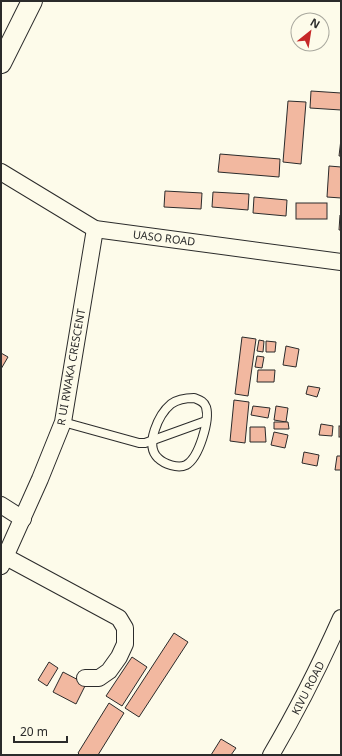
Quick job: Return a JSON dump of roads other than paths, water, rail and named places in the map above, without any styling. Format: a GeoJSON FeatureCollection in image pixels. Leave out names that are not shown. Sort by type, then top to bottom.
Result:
{"type":"FeatureCollection","features":[{"type":"Feature","properties":{"kind":"street"},"geometry":{"type":"LineString","coordinates":[[1,63],[32,1]]}},
{"type":"Feature","properties":{"kind":"street","name":"UASO ROAD"},"geometry":{"type":"LineString","coordinates":[[1,172],[95,229],[341,262]]}},
{"type":"Feature","properties":{"kind":"street","name":"R UI RWAKA CRESCENT"},"geometry":{"type":"LineString","coordinates":[[4,562],[63,422],[95,229]]}},
{"type":"Feature","properties":{"kind":"street"},"geometry":{"type":"LineString","coordinates":[[1,504],[23,519]]}},
{"type":"Feature","properties":{"kind":"street"},"geometry":{"type":"LineString","coordinates":[[4,562],[119,618],[125,628],[125,644],[119,657],[109,671],[99,678],[85,678]]}},
{"type":"Feature","properties":{"kind":"street","name":"KIVU ROAD"},"geometry":{"type":"LineString","coordinates":[[271,755],[321,663],[341,618]]}},
{"type":"Feature","properties":{"kind":"lane"},"geometry":{"type":"LineString","coordinates":[[194,398],[202,402],[206,408],[206,421],[205,434],[187,464],[180,467],[164,462],[154,452],[152,441],[160,418],[170,404],[179,399],[194,398]]}},
{"type":"Feature","properties":{"kind":"lane"},"geometry":{"type":"LineString","coordinates":[[63,422],[132,442],[145,443],[206,421]]}}]}
